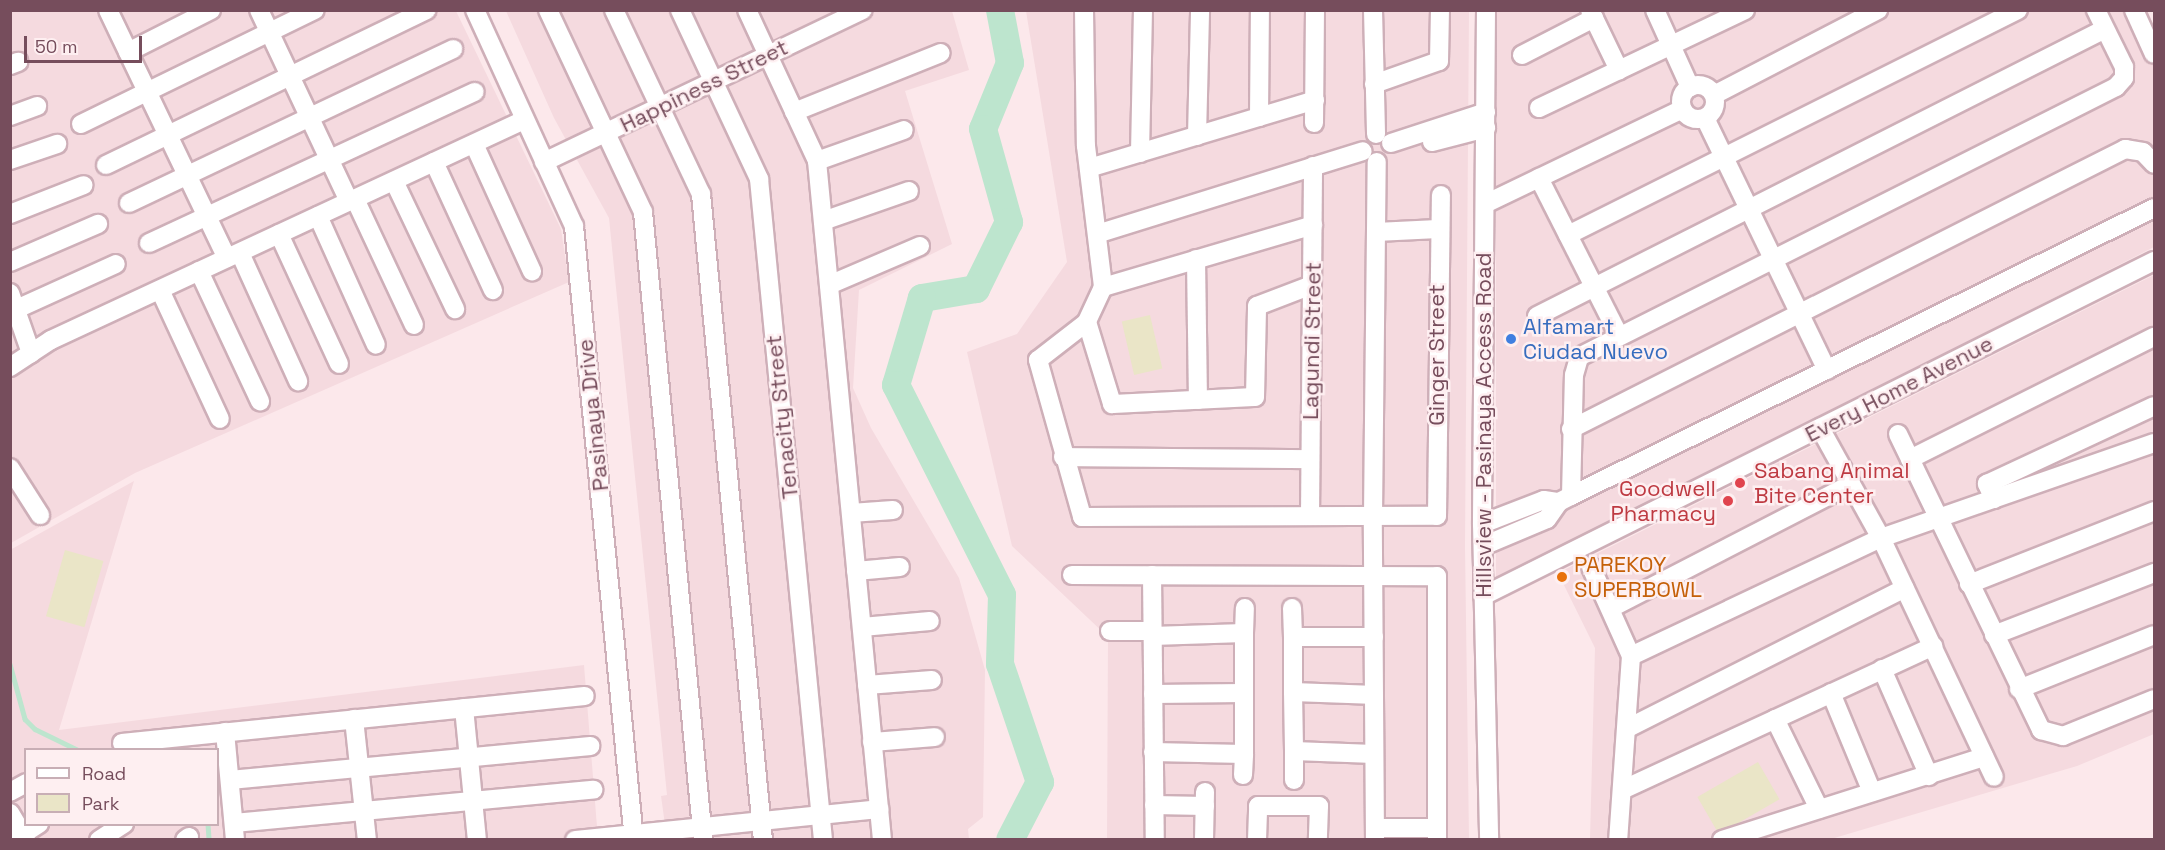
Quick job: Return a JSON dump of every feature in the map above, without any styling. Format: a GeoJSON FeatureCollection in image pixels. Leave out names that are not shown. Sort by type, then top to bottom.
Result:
{"type":"FeatureCollection","features":[{"type":"Feature","properties":{"kind":"street"},"geometry":{"type":"LineString","coordinates":[[108,10],[207,216],[233,256],[298,381]]}},
{"type":"Feature","properties":{"kind":"street"},"geometry":{"type":"LineString","coordinates":[[128,52],[211,10]]}},
{"type":"Feature","properties":{"kind":"street"},"geometry":{"type":"LineString","coordinates":[[259,10],[330,159],[414,325]]}},
{"type":"Feature","properties":{"kind":"street"},"geometry":{"type":"LineString","coordinates":[[81,124],[315,10]]}},
{"type":"Feature","properties":{"kind":"street"},"geometry":{"type":"LineString","coordinates":[[106,165],[426,10]]}},
{"type":"Feature","properties":{"kind":"street","name":"Pasinaya Drive"},"geometry":{"type":"LineString","coordinates":[[475,10],[574,226],[634,837]]}},
{"type":"Feature","properties":{"kind":"street"},"geometry":{"type":"LineString","coordinates":[[548,10],[642,212],[702,833]]}},
{"type":"Feature","properties":{"kind":"street"},"geometry":{"type":"LineString","coordinates":[[614,10],[701,194],[763,840]]}},
{"type":"Feature","properties":{"kind":"street","name":"Tenacity Street"},"geometry":{"type":"LineString","coordinates":[[680,10],[759,179],[823,840]]}},
{"type":"Feature","properties":{"kind":"street"},"geometry":{"type":"LineString","coordinates":[[747,10],[817,161],[882,840]]}},
{"type":"Feature","properties":{"kind":"street","name":"Happiness Street"},"geometry":{"type":"LineString","coordinates":[[544,162],[863,10]]}},
{"type":"Feature","properties":{"kind":"street"},"geometry":{"type":"LineString","coordinates":[[1084,10],[1089,168],[1100,233],[1103,287],[1087,322],[1038,360],[1063,457],[1082,517],[1373,516]]}},
{"type":"Feature","properties":{"kind":"street"},"geometry":{"type":"LineString","coordinates":[[1140,153],[1143,10]]}},
{"type":"Feature","properties":{"kind":"street"},"geometry":{"type":"LineString","coordinates":[[1197,136],[1200,10]]}},
{"type":"Feature","properties":{"kind":"street"},"geometry":{"type":"LineString","coordinates":[[1259,117],[1260,10]]}},
{"type":"Feature","properties":{"kind":"street"},"geometry":{"type":"LineString","coordinates":[[1072,574],[1152,575],[1373,576],[1437,576],[1437,834],[1375,834],[1373,694],[1374,637],[1373,576],[1373,516],[1376,232],[1380,149],[1374,84],[1373,10]]}},
{"type":"Feature","properties":{"kind":"street"},"geometry":{"type":"LineString","coordinates":[[1374,84],[1439,61],[1440,10]]}},
{"type":"Feature","properties":{"kind":"street","name":"Hillsview - Pasinaya Access Road"},"geometry":{"type":"LineString","coordinates":[[1486,10],[1482,524],[1489,840]]}},
{"type":"Feature","properties":{"kind":"street"},"geometry":{"type":"LineString","coordinates":[[1655,10],[1690,87]]}},
{"type":"Feature","properties":{"kind":"street"},"geometry":{"type":"LineString","coordinates":[[1539,108],[1671,45],[1718,16],[1745,10]]}},
{"type":"Feature","properties":{"kind":"street"},"geometry":{"type":"LineString","coordinates":[[1714,94],[1878,10]]}},
{"type":"Feature","properties":{"kind":"street"},"geometry":{"type":"LineString","coordinates":[[1568,235],[1725,160],[2018,10]]}},
{"type":"Feature","properties":{"kind":"street"},"geometry":{"type":"LineString","coordinates":[[1565,499],[1576,361],[1619,336],[2116,87],[2124,78],[2124,67],[2096,10]]}},
{"type":"Feature","properties":{"kind":"street"},"geometry":{"type":"LineString","coordinates":[[2134,10],[2154,54]]}},
{"type":"Feature","properties":{"kind":"street"},"geometry":{"type":"LineString","coordinates":[[1314,123],[1315,11]]}},
{"type":"Feature","properties":{"kind":"street"},"geometry":{"type":"LineString","coordinates":[[1522,56],[1592,14],[1619,70]]}},
{"type":"Feature","properties":{"kind":"street"},"geometry":{"type":"LineString","coordinates":[[1537,316],[2105,29]]}},
{"type":"Feature","properties":{"kind":"street"},"geometry":{"type":"LineString","coordinates":[[129,203],[453,49]]}},
{"type":"Feature","properties":{"kind":"street"},"geometry":{"type":"LineString","coordinates":[[795,112],[940,53]]}},
{"type":"Feature","properties":{"kind":"street"},"geometry":{"type":"LineString","coordinates":[[1705,118],[1689,117],[1682,109],[1681,99],[1690,87],[1703,86],[1714,94]]}},
{"type":"Feature","properties":{"kind":"street"},"geometry":{"type":"LineString","coordinates":[[149,243],[475,92]]}},
{"type":"Feature","properties":{"kind":"street"},"geometry":{"type":"LineString","coordinates":[[1705,118],[1714,108],[1714,94]]}},
{"type":"Feature","properties":{"kind":"street"},"geometry":{"type":"LineString","coordinates":[[1089,168],[1315,100]]}},
{"type":"Feature","properties":{"kind":"street"},"geometry":{"type":"LineString","coordinates":[[10,116],[37,106]]}},
{"type":"Feature","properties":{"kind":"street"},"geometry":{"type":"LineString","coordinates":[[1485,204],[1682,109]]}},
{"type":"Feature","properties":{"kind":"street"},"geometry":{"type":"LineString","coordinates":[[1705,118],[1827,370]]}},
{"type":"Feature","properties":{"kind":"street"},"geometry":{"type":"LineString","coordinates":[[10,366],[31,353],[160,290],[524,120]]}},
{"type":"Feature","properties":{"kind":"street"},"geometry":{"type":"LineString","coordinates":[[1100,233],[1314,166],[1486,120]]}},
{"type":"Feature","properties":{"kind":"street"},"geometry":{"type":"LineString","coordinates":[[817,161],[904,130]]}},
{"type":"Feature","properties":{"kind":"street"},"geometry":{"type":"LineString","coordinates":[[10,160],[57,144]]}},
{"type":"Feature","properties":{"kind":"street"},"geometry":{"type":"LineString","coordinates":[[474,144],[532,271]]}},
{"type":"Feature","properties":{"kind":"street"},"geometry":{"type":"LineString","coordinates":[[1571,429],[2125,149],[2143,152],[2154,164]]}},
{"type":"Feature","properties":{"kind":"street"},"geometry":{"type":"LineString","coordinates":[[434,162],[493,290]]}},
{"type":"Feature","properties":{"kind":"street","name":"Lagundi Street"},"geometry":{"type":"LineString","coordinates":[[1310,516],[1314,166]]}},
{"type":"Feature","properties":{"kind":"street"},"geometry":{"type":"LineString","coordinates":[[1539,178],[1619,336]]}},
{"type":"Feature","properties":{"kind":"street"},"geometry":{"type":"LineString","coordinates":[[394,181],[454,309]]}},
{"type":"Feature","properties":{"kind":"street"},"geometry":{"type":"LineString","coordinates":[[10,214],[84,185]]}},
{"type":"Feature","properties":{"kind":"street"},"geometry":{"type":"LineString","coordinates":[[823,221],[909,191]]}},
{"type":"Feature","properties":{"kind":"street","name":"Ginger Street"},"geometry":{"type":"LineString","coordinates":[[1373,516],[1437,516],[1438,229],[1441,195]]}},
{"type":"Feature","properties":{"kind":"street"},"geometry":{"type":"LineString","coordinates":[[1483,546],[1547,519],[1565,499],[2154,208]]}},
{"type":"Feature","properties":{"kind":"street"},"geometry":{"type":"LineString","coordinates":[[318,216],[376,345]]}},
{"type":"Feature","properties":{"kind":"street"},"geometry":{"type":"LineString","coordinates":[[10,262],[98,224]]}},
{"type":"Feature","properties":{"kind":"street"},"geometry":{"type":"LineString","coordinates":[[1103,287],[1313,225]]}},
{"type":"Feature","properties":{"kind":"street"},"geometry":{"type":"LineString","coordinates":[[1376,232],[1438,229]]}},
{"type":"Feature","properties":{"kind":"street"},"geometry":{"type":"LineString","coordinates":[[279,234],[339,364]]}},
{"type":"Feature","properties":{"kind":"street"},"geometry":{"type":"LineString","coordinates":[[829,285],[920,246]]}},
{"type":"Feature","properties":{"kind":"street"},"geometry":{"type":"LineString","coordinates":[[1196,259],[1198,400]]}},
{"type":"Feature","properties":{"kind":"street","name":"Every Home Avenue"},"geometry":{"type":"LineString","coordinates":[[1483,596],[2154,261]]}},
{"type":"Feature","properties":{"kind":"street"},"geometry":{"type":"LineString","coordinates":[[31,353],[12,304],[116,264]]}},
{"type":"Feature","properties":{"kind":"street"},"geometry":{"type":"LineString","coordinates":[[199,272],[260,401]]}},
{"type":"Feature","properties":{"kind":"street"},"geometry":{"type":"LineString","coordinates":[[1087,322],[1112,404],[1255,397],[1257,306],[1312,285]]}},
{"type":"Feature","properties":{"kind":"street"},"geometry":{"type":"LineString","coordinates":[[160,290],[220,419]]}},
{"type":"Feature","properties":{"kind":"street"},"geometry":{"type":"LineString","coordinates":[[1910,459],[2154,337]]}},
{"type":"Feature","properties":{"kind":"street"},"geometry":{"type":"LineString","coordinates":[[1994,499],[1987,484],[2154,406]]}},
{"type":"Feature","properties":{"kind":"street"},"geometry":{"type":"LineString","coordinates":[[1820,428],[1881,538],[1994,777]]}},
{"type":"Feature","properties":{"kind":"street"},"geometry":{"type":"LineString","coordinates":[[1898,435],[2019,689],[2041,730],[2055,736],[2154,699]]}},
{"type":"Feature","properties":{"kind":"street"},"geometry":{"type":"LineString","coordinates":[[1631,656],[1881,538],[2154,443]]}},
{"type":"Feature","properties":{"kind":"street"},"geometry":{"type":"LineString","coordinates":[[1063,457],[1310,459]]}},
{"type":"Feature","properties":{"kind":"street"},"geometry":{"type":"LineString","coordinates":[[10,468],[40,514]]}},
{"type":"Feature","properties":{"kind":"street"},"geometry":{"type":"LineString","coordinates":[[1611,608],[1851,484]]}},
{"type":"Feature","properties":{"kind":"street"},"geometry":{"type":"LineString","coordinates":[[1482,524],[1544,500],[1565,499]]}},
{"type":"Feature","properties":{"kind":"street"},"geometry":{"type":"LineString","coordinates":[[851,513],[893,510]]}},
{"type":"Feature","properties":{"kind":"street"},"geometry":{"type":"LineString","coordinates":[[1969,584],[2154,511]]}},
{"type":"Feature","properties":{"kind":"street"},"geometry":{"type":"LineString","coordinates":[[856,571],[900,567]]}},
{"type":"Feature","properties":{"kind":"street"},"geometry":{"type":"LineString","coordinates":[[1591,567],[1631,656],[1628,728],[1618,840]]}},
{"type":"Feature","properties":{"kind":"street"},"geometry":{"type":"LineString","coordinates":[[1994,635],[2154,573]]}},
{"type":"Feature","properties":{"kind":"street"},"geometry":{"type":"LineString","coordinates":[[1152,575],[1155,840]]}},
{"type":"Feature","properties":{"kind":"street"},"geometry":{"type":"LineString","coordinates":[[1628,728],[1905,588]]}},
{"type":"Feature","properties":{"kind":"street"},"geometry":{"type":"LineString","coordinates":[[1244,775],[1245,608]]}},
{"type":"Feature","properties":{"kind":"street"},"geometry":{"type":"LineString","coordinates":[[1292,608],[1294,780]]}},
{"type":"Feature","properties":{"kind":"street"},"geometry":{"type":"LineString","coordinates":[[862,627],[930,621]]}},
{"type":"Feature","properties":{"kind":"street"},"geometry":{"type":"LineString","coordinates":[[1110,631],[1244,633]]}},
{"type":"Feature","properties":{"kind":"street"},"geometry":{"type":"LineString","coordinates":[[2019,689],[2154,635]]}},
{"type":"Feature","properties":{"kind":"street"},"geometry":{"type":"LineString","coordinates":[[1293,637],[1374,637]]}},
{"type":"Feature","properties":{"kind":"street"},"geometry":{"type":"LineString","coordinates":[[1622,790],[1933,646]]}},
{"type":"Feature","properties":{"kind":"street"},"geometry":{"type":"LineString","coordinates":[[1882,669],[1929,776]]}},
{"type":"Feature","properties":{"kind":"street"},"geometry":{"type":"LineString","coordinates":[[867,685],[932,681]]}},
{"type":"Feature","properties":{"kind":"street"},"geometry":{"type":"LineString","coordinates":[[1293,692],[1373,694]]}},
{"type":"Feature","properties":{"kind":"street"},"geometry":{"type":"LineString","coordinates":[[1153,694],[1244,693]]}},
{"type":"Feature","properties":{"kind":"street"},"geometry":{"type":"LineString","coordinates":[[1831,693],[1872,792]]}},
{"type":"Feature","properties":{"kind":"street"},"geometry":{"type":"LineString","coordinates":[[123,743],[585,696]]}},
{"type":"Feature","properties":{"kind":"street"},"geometry":{"type":"LineString","coordinates":[[464,708],[477,840]]}},
{"type":"Feature","properties":{"kind":"street"},"geometry":{"type":"LineString","coordinates":[[354,719],[367,840]]}},
{"type":"Feature","properties":{"kind":"street"},"geometry":{"type":"LineString","coordinates":[[1775,719],[1819,809]]}},
{"type":"Feature","properties":{"kind":"street"},"geometry":{"type":"LineString","coordinates":[[225,732],[235,831],[364,810],[593,790]]}},
{"type":"Feature","properties":{"kind":"street"},"geometry":{"type":"LineString","coordinates":[[872,742],[935,737]]}},
{"type":"Feature","properties":{"kind":"street"},"geometry":{"type":"LineString","coordinates":[[230,780],[590,746]]}},
{"type":"Feature","properties":{"kind":"street"},"geometry":{"type":"LineString","coordinates":[[1294,751],[1374,754]]}},
{"type":"Feature","properties":{"kind":"street"},"geometry":{"type":"LineString","coordinates":[[1154,752],[1244,754]]}},
{"type":"Feature","properties":{"kind":"street"},"geometry":{"type":"LineString","coordinates":[[1722,840],[1984,757]]}},
{"type":"Feature","properties":{"kind":"street"},"geometry":{"type":"LineString","coordinates":[[10,792],[24,784]]}},
{"type":"Feature","properties":{"kind":"street"},"geometry":{"type":"LineString","coordinates":[[1154,805],[1205,799],[1204,840]]}},
{"type":"Feature","properties":{"kind":"street"},"geometry":{"type":"LineString","coordinates":[[1257,840],[1258,806],[1318,806],[1318,840]]}},
{"type":"Feature","properties":{"kind":"street"},"geometry":{"type":"LineString","coordinates":[[575,840],[702,833],[761,821],[879,809]]}},
{"type":"Feature","properties":{"kind":"street"},"geometry":{"type":"LineString","coordinates":[[10,813],[21,838],[38,826]]}},
{"type":"Feature","properties":{"kind":"street"},"geometry":{"type":"LineString","coordinates":[[99,840],[122,826]]}},
{"type":"Feature","properties":{"kind":"shaded area"},"geometry":{"type":"Polygon","coordinates":[[[11,11],[456,11],[561,229],[569,282],[135,473],[11,543],[11,11]]]}},
{"type":"Feature","properties":{"kind":"shaded area"},"geometry":{"type":"Polygon","coordinates":[[[506,11],[952,11],[969,70],[905,91],[952,244],[859,290],[853,388],[871,428],[959,578],[985,670],[983,817],[968,829],[969,839],[667,839],[661,796],[667,795],[609,218],[554,118],[506,11]]]}},
{"type":"Feature","properties":{"kind":"shaded area"},"geometry":{"type":"Polygon","coordinates":[[[1026,11],[1469,11],[1465,546],[1469,839],[1107,839],[1108,637],[1012,546],[967,352],[1017,334],[1067,262],[1026,11]]]}},
{"type":"Feature","properties":{"kind":"shaded area"},"geometry":{"type":"Polygon","coordinates":[[[1496,11],[2128,11],[2154,67],[2154,247],[1496,582],[1496,11]]]}},
{"type":"Feature","properties":{"kind":"shaded area"},"geometry":{"type":"Polygon","coordinates":[[[2154,275],[2154,734],[2077,766],[1831,839],[1590,839],[1595,648],[1558,573],[2154,275]]]}},
{"type":"Feature","properties":{"kind":"shaded area"},"geometry":{"type":"Polygon","coordinates":[[[134,481],[59,730],[584,665],[598,839],[11,839],[10,550],[134,481]]]}},
{"type":"Feature","properties":{"kind":"green space"},"geometry":{"type":"Polygon","coordinates":[[[1150,315],[1162,369],[1134,375],[1122,322],[1150,315]]]}},
{"type":"Feature","properties":{"kind":"green space"},"geometry":{"type":"Polygon","coordinates":[[[65,550],[103,561],[84,627],[46,616],[65,550]]]}},
{"type":"Feature","properties":{"kind":"green space"},"geometry":{"type":"Polygon","coordinates":[[[1758,762],[1780,799],[1719,834],[1697,797],[1758,762]]]}},
{"type":"Feature","properties":{"kind":"waterway"},"geometry":{"type":"LineString","coordinates":[[1000,10],[1010,63],[983,129],[1009,222],[976,289],[922,298],[896,385],[1002,595],[1000,664],[1040,782],[1010,840]]}},
{"type":"Feature","properties":{"kind":"waterway"},"geometry":{"type":"LineString","coordinates":[[10,664],[25,719],[35,729],[74,748]]}},
{"type":"Feature","properties":{"kind":"waterway"},"geometry":{"type":"LineString","coordinates":[[208,826],[209,840]]}},
{"type":"Feature","properties":{"kind":"place","name":"Alfamart Ciudad Nuevo"},"geometry":{"type":"Point","coordinates":[1511,339]}},
{"type":"Feature","properties":{"kind":"place","name":"Sabang Animal Bite Center"},"geometry":{"type":"Point","coordinates":[1740,483]}},
{"type":"Feature","properties":{"kind":"place","name":"Goodwell Pharmacy"},"geometry":{"type":"Point","coordinates":[1728,501]}},
{"type":"Feature","properties":{"kind":"place","name":"PAREKOY SUPERBOWL"},"geometry":{"type":"Point","coordinates":[1562,577]}}]}
